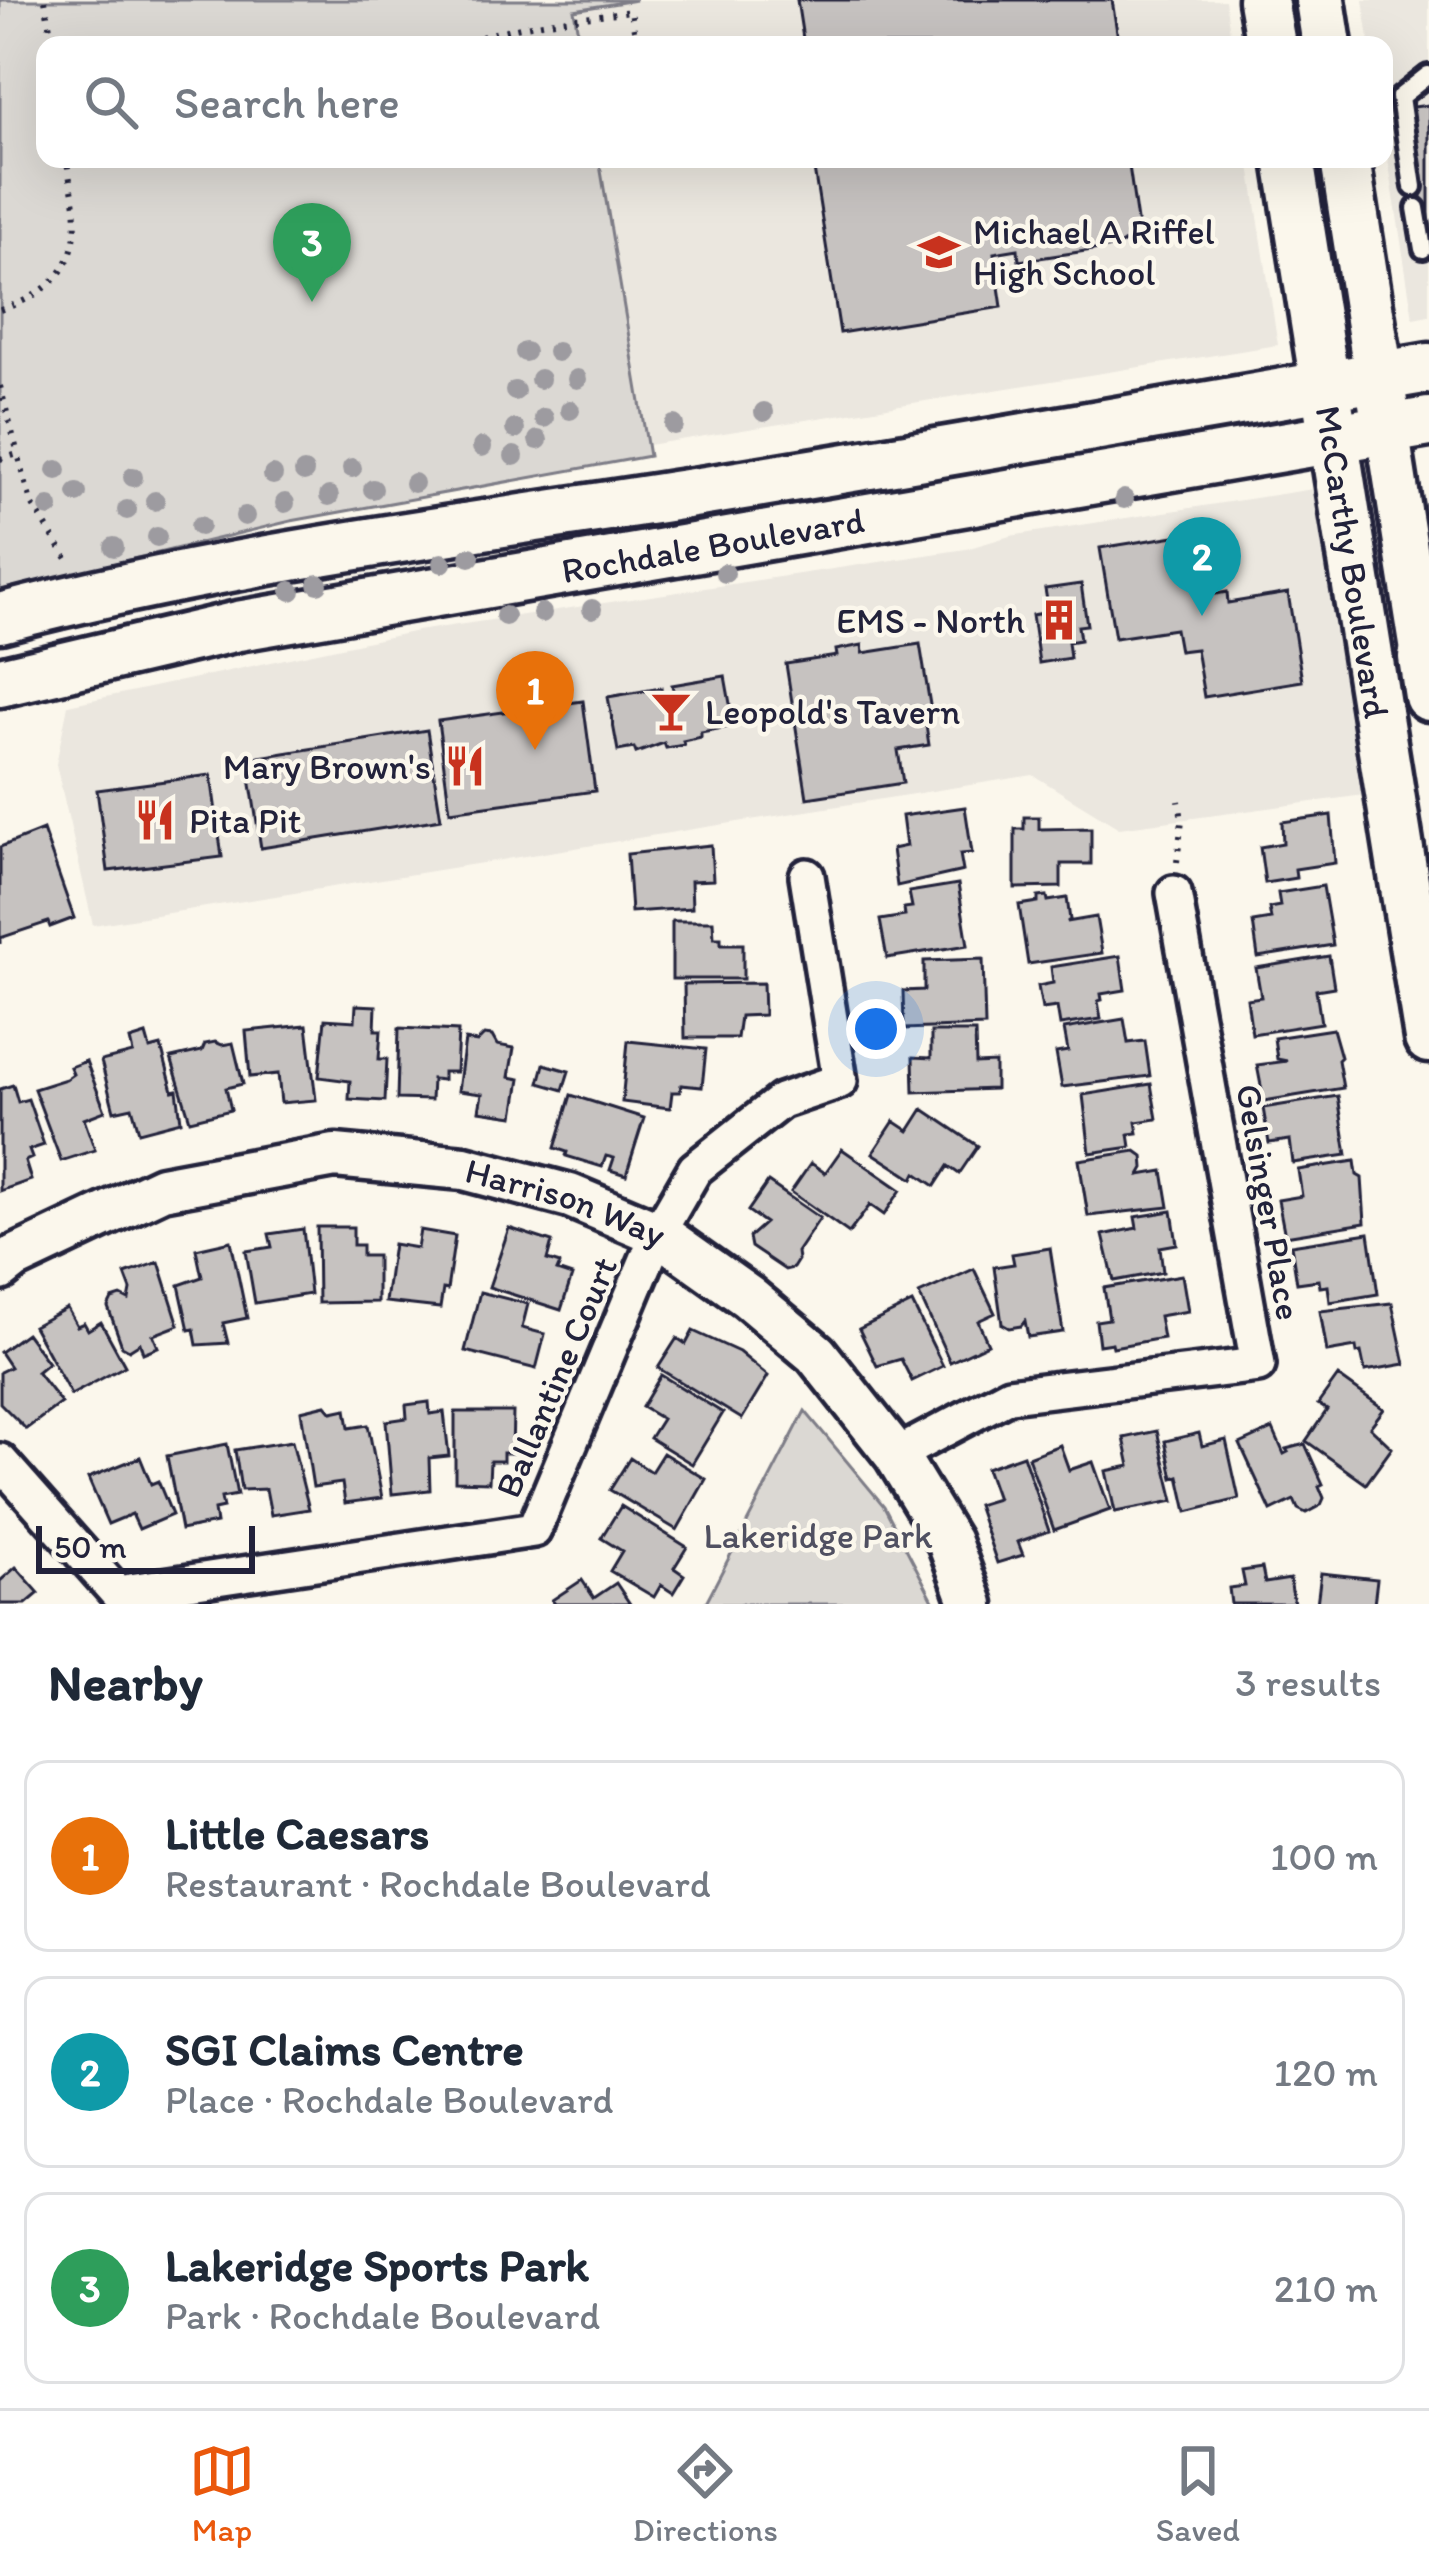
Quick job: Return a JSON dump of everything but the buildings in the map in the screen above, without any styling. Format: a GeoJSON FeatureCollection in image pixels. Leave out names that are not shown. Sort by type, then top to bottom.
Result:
{"type":"FeatureCollection","features":[{"type":"Feature","properties":{"kind":"main road"},"geometry":{"type":"LineString","coordinates":[[1264,0],[1269,36]]}},
{"type":"Feature","properties":{"kind":"main road"},"geometry":{"type":"LineString","coordinates":[[1320,0],[1326,36]]}},
{"type":"Feature","properties":{"kind":"main road","name":"McCarthy Boulevard"},"geometry":{"type":"LineString","coordinates":[[1289,168],[1429,1038]]}},
{"type":"Feature","properties":{"kind":"main road","name":"McCarthy Boulevard"},"geometry":{"type":"LineString","coordinates":[[1346,168],[1379,377],[1408,425]]}},
{"type":"Feature","properties":{"kind":"main road","name":"Rochdale Boulevard"},"geometry":{"type":"LineString","coordinates":[[0,618],[86,595],[253,562],[727,488],[1429,368]]}},
{"type":"Feature","properties":{"kind":"main road","name":"Rochdale Boulevard"},"geometry":{"type":"LineString","coordinates":[[0,682],[238,626],[1408,425]]}},
{"type":"Feature","properties":{"kind":"street","name":"McCarthy Boulevard"},"geometry":{"type":"LineString","coordinates":[[1408,425],[1426,676]]}},
{"type":"Feature","properties":{"kind":"street"},"geometry":{"type":"LineString","coordinates":[[658,1233],[695,1169],[781,1101],[840,1081],[807,876]]}},
{"type":"Feature","properties":{"kind":"street","name":"Gelsinger Place"},"geometry":{"type":"LineString","coordinates":[[896,1455],[1009,1395],[1258,1365],[1174,893]]}},
{"type":"Feature","properties":{"kind":"street","name":"Harrison Way"},"geometry":{"type":"LineString","coordinates":[[0,1269],[162,1188],[335,1156],[464,1168],[570,1196],[658,1233],[748,1297],[816,1354],[896,1455],[949,1542],[972,1604]]}},
{"type":"Feature","properties":{"kind":"street","name":"Ballantine Court"},"geometry":{"type":"LineString","coordinates":[[0,1461],[117,1593],[534,1530],[658,1233]]}},
{"type":"Feature","properties":{"kind":"lane"},"geometry":{"type":"LineString","coordinates":[[1413,187],[1400,98],[1428,75]]}},
{"type":"Feature","properties":{"kind":"lane"},"geometry":{"type":"LineString","coordinates":[[1416,208],[1423,249]]}},
{"type":"Feature","properties":{"kind":"path"},"geometry":{"type":"LineString","coordinates":[[45,0],[51,36]]}},
{"type":"Feature","properties":{"kind":"path"},"geometry":{"type":"LineString","coordinates":[[487,36],[631,11],[635,36]]}},
{"type":"Feature","properties":{"kind":"path"},"geometry":{"type":"LineString","coordinates":[[0,310],[45,291],[68,258],[75,209],[68,168]]}},
{"type":"Feature","properties":{"kind":"path"},"geometry":{"type":"LineString","coordinates":[[0,386],[32,502],[86,595]]}},
{"type":"Feature","properties":{"kind":"path"},"geometry":{"type":"LineString","coordinates":[[0,459],[19,454]]}},
{"type":"Feature","properties":{"kind":"path"},"geometry":{"type":"LineString","coordinates":[[1174,893],[1182,820],[1178,801]]}},
{"type":"Feature","properties":{"kind":"shaded area"},"geometry":{"type":"Polygon","coordinates":[[[636,0],[1225,0],[1231,36],[578,36],[574,10],[636,0]]]}},
{"type":"Feature","properties":{"kind":"shaded area"},"geometry":{"type":"Polygon","coordinates":[[[1363,0],[1429,0],[1429,315],[1413,318],[1389,168],[1393,36],[1369,36],[1363,0]]]}},
{"type":"Feature","properties":{"kind":"shaded area","name":"Michael A Riffel High School"},"geometry":{"type":"Polygon","coordinates":[[[601,168],[1250,168],[1278,345],[648,445],[601,168]]]}},
{"type":"Feature","properties":{"kind":"shaded area"},"geometry":{"type":"Polygon","coordinates":[[[1313,489],[1364,795],[1119,828],[1033,775],[93,925],[56,764],[68,705],[417,631],[966,549],[1010,536],[1313,489]]]}},
{"type":"Feature","properties":{"kind":"green space"},"geometry":{"type":"Polygon","coordinates":[[[0,0],[636,0],[574,10],[578,36],[36,36],[36,168],[601,168],[649,456],[291,521],[0,591],[0,0]]]}},
{"type":"Feature","properties":{"kind":"green space","name":"Lakeridge Park"},"geometry":{"type":"Polygon","coordinates":[[[805,1411],[884,1506],[935,1604],[705,1604],[805,1411]]]}},
{"type":"Feature","properties":{"kind":"place","name":"Michael A Riffel High School"},"geometry":{"type":"Point","coordinates":[939,252]}},
{"type":"Feature","properties":{"kind":"place","name":"Lakeridge Sports Park"},"geometry":{"type":"Point","coordinates":[312,302]}},
{"type":"Feature","properties":{"kind":"place","name":"SGI Claims Centre"},"geometry":{"type":"Point","coordinates":[1202,616]}},
{"type":"Feature","properties":{"kind":"place","name":"EMS - North"},"geometry":{"type":"Point","coordinates":[1059,620]}},
{"type":"Feature","properties":{"kind":"place","name":"Leopold's Tavern"},"geometry":{"type":"Point","coordinates":[671,711]}},
{"type":"Feature","properties":{"kind":"place","name":"Little Caesars"},"geometry":{"type":"Point","coordinates":[535,750]}},
{"type":"Feature","properties":{"kind":"place","name":"Mary Brown's"},"geometry":{"type":"Point","coordinates":[465,766]}},
{"type":"Feature","properties":{"kind":"place","name":"Pita Pit"},"geometry":{"type":"Point","coordinates":[155,820]}}]}
